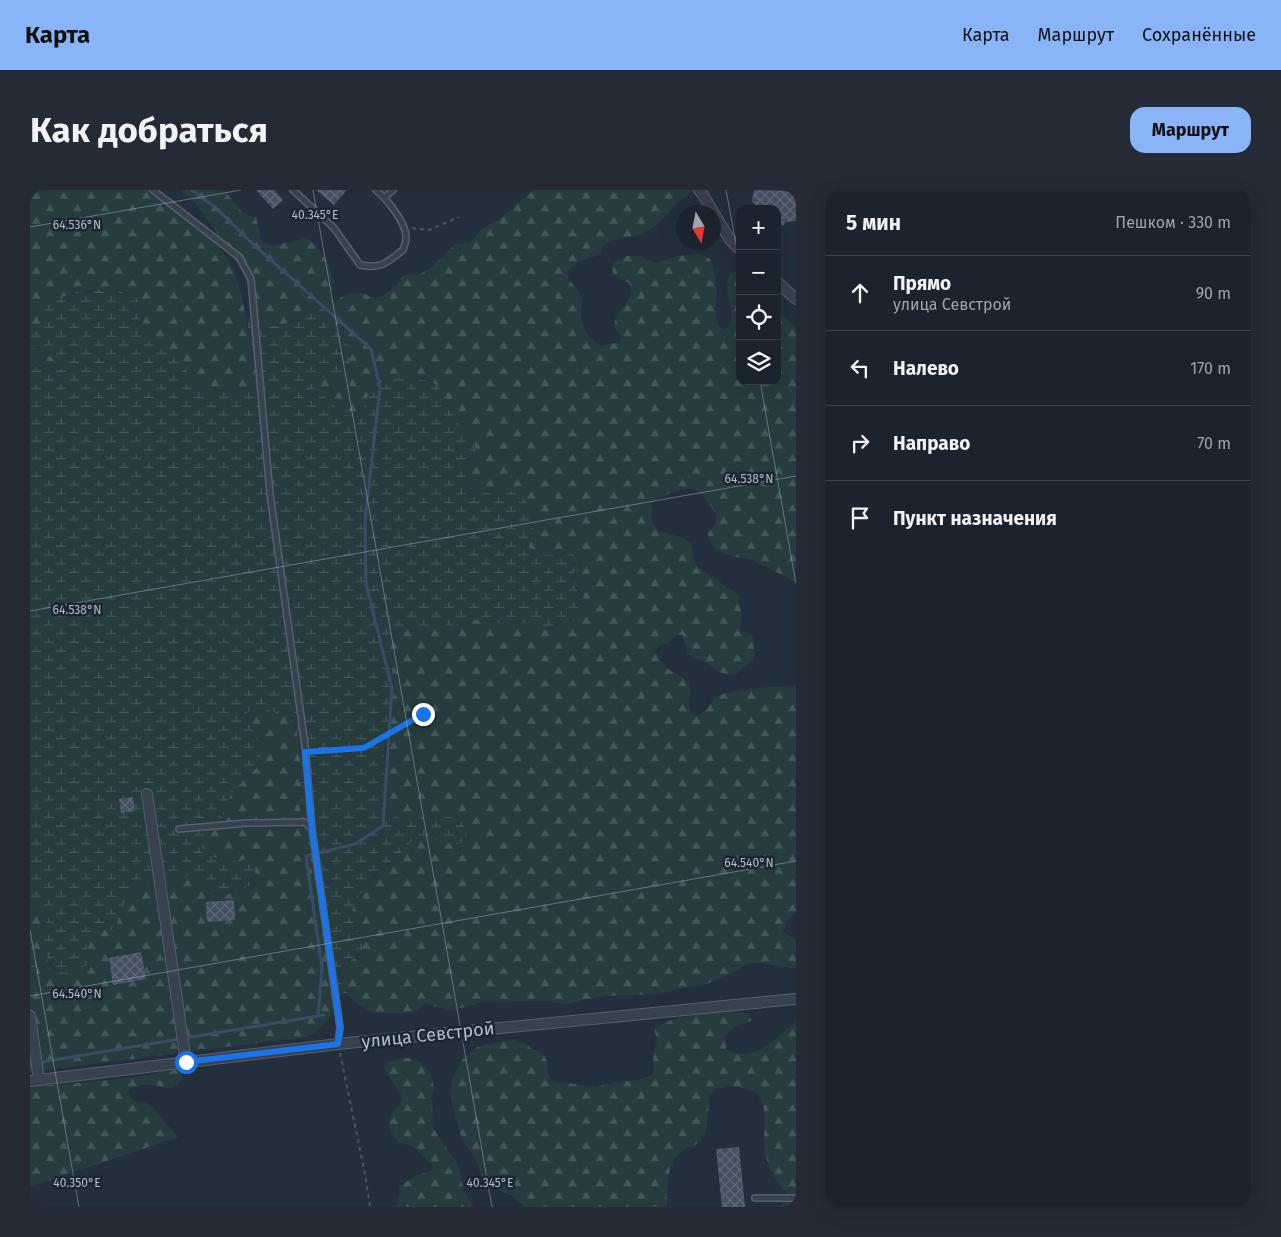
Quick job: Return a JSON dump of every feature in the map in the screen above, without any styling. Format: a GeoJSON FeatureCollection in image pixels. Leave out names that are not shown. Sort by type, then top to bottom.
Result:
{"type":"FeatureCollection","features":[{"type":"Feature","properties":{"kind":"street"},"geometry":{"type":"LineString","coordinates":[[703,192],[730,240],[736,245]]}},
{"type":"Feature","properties":{"kind":"street"},"geometry":{"type":"LineString","coordinates":[[781,286],[796,299]]}},
{"type":"Feature","properties":{"kind":"street"},"geometry":{"type":"LineString","coordinates":[[147,794],[186,1062]]}},
{"type":"Feature","properties":{"kind":"street","name":"улица Севстрой"},"geometry":{"type":"LineString","coordinates":[[34,1081],[338,1044],[796,1000]]}},
{"type":"Feature","properties":{"kind":"street"},"geometry":{"type":"LineString","coordinates":[[30,1016],[34,1081]]}},
{"type":"Feature","properties":{"kind":"lane"},"geometry":{"type":"LineString","coordinates":[[153,190],[239,256],[251,279],[270,494],[305,752],[312,829],[340,1027],[338,1044]]}},
{"type":"Feature","properties":{"kind":"lane"},"geometry":{"type":"LineString","coordinates":[[294,190],[334,228],[360,265],[373,268],[383,266],[403,250],[406,236],[403,226],[385,197],[376,190]]}},
{"type":"Feature","properties":{"kind":"lane"},"geometry":{"type":"LineString","coordinates":[[385,197],[393,190]]}},
{"type":"Feature","properties":{"kind":"lane"},"geometry":{"type":"LineString","coordinates":[[179,830],[247,823],[305,822],[312,829]]}},
{"type":"Feature","properties":{"kind":"lane"},"geometry":{"type":"LineString","coordinates":[[756,1198],[796,1198]]}},
{"type":"Feature","properties":{"kind":"path"},"geometry":{"type":"LineString","coordinates":[[403,226],[429,230],[460,217]]}},
{"type":"Feature","properties":{"kind":"path"},"geometry":{"type":"LineString","coordinates":[[305,752],[364,748],[423,714]]}},
{"type":"Feature","properties":{"kind":"path"},"geometry":{"type":"LineString","coordinates":[[338,1044],[370,1207]]}},
{"type":"Feature","properties":{"kind":"green space"},"geometry":{"type":"Polygon","coordinates":[[[30,190],[153,190],[210,236],[226,256],[242,296],[256,377],[252,387],[242,390],[196,388],[178,358],[143,338],[139,324],[142,311],[140,304],[134,298],[117,291],[98,290],[63,296],[44,314],[45,320],[37,328],[30,331],[30,190]]]}},
{"type":"Feature","properties":{"kind":"green space"},"geometry":{"type":"Polygon","coordinates":[[[180,190],[222,190],[241,210],[250,216],[256,217],[262,242],[272,246],[306,238],[311,241],[321,252],[330,268],[334,283],[333,289],[319,302],[287,323],[279,326],[265,326],[258,323],[251,312],[248,285],[241,269],[195,203],[180,190]]]}},
{"type":"Feature","properties":{"kind":"green space"},"geometry":{"type":"Polygon","coordinates":[[[533,190],[692,190],[654,227],[643,233],[603,245],[599,255],[579,261],[567,272],[569,279],[582,297],[581,319],[590,337],[601,346],[620,342],[621,336],[615,329],[615,322],[617,315],[628,301],[631,290],[629,283],[614,274],[612,263],[627,256],[640,256],[652,262],[696,254],[709,258],[716,282],[717,296],[715,307],[718,326],[724,330],[731,318],[727,290],[728,281],[731,273],[736,272],[736,385],[781,385],[781,313],[796,328],[796,582],[750,559],[735,557],[717,551],[709,539],[708,533],[715,524],[716,516],[707,501],[694,489],[686,488],[675,491],[651,504],[652,522],[656,528],[659,531],[684,538],[688,541],[699,568],[739,594],[740,630],[752,635],[755,655],[753,660],[736,674],[731,675],[719,672],[706,663],[692,657],[688,653],[682,635],[677,635],[668,643],[658,646],[655,651],[663,664],[686,680],[690,687],[689,705],[691,713],[697,716],[708,708],[714,698],[725,693],[766,687],[796,686],[796,911],[787,921],[783,932],[796,940],[796,968],[753,963],[702,986],[687,987],[660,994],[604,996],[566,1004],[546,1001],[483,1002],[450,1010],[425,1004],[412,1013],[375,1013],[366,1010],[347,993],[343,981],[344,965],[359,955],[361,935],[355,926],[352,910],[356,899],[368,886],[373,877],[412,841],[431,838],[465,839],[464,822],[458,819],[428,820],[399,818],[387,811],[384,805],[382,789],[388,734],[393,696],[397,691],[389,660],[382,645],[383,642],[390,634],[404,626],[422,632],[429,630],[440,622],[452,628],[482,618],[501,624],[522,623],[547,629],[570,624],[585,602],[573,580],[576,570],[559,555],[537,553],[529,548],[527,542],[533,531],[534,524],[533,512],[530,507],[511,492],[482,492],[467,483],[465,464],[473,455],[473,439],[456,421],[440,388],[431,381],[422,378],[396,379],[381,383],[366,400],[363,411],[352,415],[342,415],[330,400],[316,392],[315,381],[320,378],[346,374],[349,369],[349,364],[336,332],[326,327],[325,321],[329,309],[338,299],[350,294],[360,293],[376,298],[383,296],[404,276],[423,272],[438,261],[455,244],[468,243],[473,240],[480,230],[500,219],[533,190]]]}},
{"type":"Feature","properties":{"kind":"green space"},"geometry":{"type":"Polygon","coordinates":[[[109,287],[137,298],[142,311],[139,322],[143,338],[178,358],[196,388],[216,390],[242,390],[252,387],[256,377],[247,319],[253,317],[263,325],[277,326],[289,323],[330,295],[335,303],[326,314],[326,327],[344,338],[350,356],[349,366],[346,374],[320,378],[315,381],[316,392],[330,400],[342,415],[353,415],[363,411],[365,401],[370,393],[379,384],[387,380],[412,378],[435,384],[443,392],[455,418],[472,438],[475,445],[476,450],[465,464],[467,483],[485,493],[516,492],[525,500],[533,514],[533,531],[527,542],[529,548],[543,554],[570,553],[577,565],[573,578],[575,586],[585,604],[585,613],[570,624],[546,629],[522,623],[501,624],[482,618],[452,628],[440,622],[429,630],[422,632],[404,626],[390,634],[383,642],[382,646],[389,660],[397,691],[393,696],[384,754],[385,773],[382,792],[385,808],[391,815],[400,818],[410,817],[427,820],[445,817],[461,818],[464,822],[465,838],[461,843],[455,845],[431,838],[412,841],[400,854],[373,876],[368,886],[356,899],[352,910],[355,926],[363,940],[363,950],[344,965],[343,981],[347,993],[335,997],[320,903],[313,877],[307,841],[302,827],[300,799],[302,773],[300,746],[296,727],[289,719],[267,709],[248,712],[246,717],[260,743],[261,753],[258,765],[232,793],[222,818],[203,842],[202,847],[203,853],[227,861],[251,858],[254,863],[256,881],[228,894],[210,891],[197,880],[187,877],[170,877],[149,883],[128,898],[120,914],[115,932],[108,928],[94,929],[87,946],[88,965],[68,972],[58,970],[46,956],[44,947],[45,911],[36,906],[30,907],[30,366],[54,370],[63,369],[53,358],[30,347],[30,331],[41,324],[45,308],[57,298],[72,295],[76,292],[88,292],[109,287]]]}},
{"type":"Feature","properties":{"kind":"green space"},"geometry":{"type":"Polygon","coordinates":[[[30,347],[54,358],[63,369],[54,370],[30,366],[30,347]]]}},
{"type":"Feature","properties":{"kind":"green space"},"geometry":{"type":"Polygon","coordinates":[[[267,709],[289,719],[297,732],[302,773],[300,794],[301,822],[307,841],[313,877],[320,903],[336,1005],[331,1015],[321,1028],[306,1037],[30,1072],[30,985],[37,971],[37,964],[35,951],[30,939],[30,907],[36,906],[45,911],[45,945],[48,961],[53,968],[66,972],[80,968],[89,936],[94,928],[108,928],[115,932],[124,905],[134,892],[149,882],[172,876],[190,877],[198,880],[215,894],[227,894],[246,888],[256,881],[254,863],[251,858],[227,861],[203,853],[202,847],[203,842],[222,818],[232,793],[258,765],[261,753],[260,743],[246,717],[248,712],[267,709]]]}},
{"type":"Feature","properties":{"kind":"green space"},"geometry":{"type":"Polygon","coordinates":[[[30,939],[35,951],[37,971],[30,985],[30,939]]]}},
{"type":"Feature","properties":{"kind":"green space"},"geometry":{"type":"Polygon","coordinates":[[[729,1011],[751,1014],[751,1021],[734,1027],[725,1035],[726,1049],[735,1053],[745,1054],[764,1047],[796,1022],[796,1207],[779,1207],[785,1201],[786,1192],[776,1180],[767,1159],[764,1143],[764,1112],[759,1096],[755,1091],[733,1086],[716,1089],[710,1094],[706,1132],[696,1145],[686,1148],[679,1154],[670,1169],[667,1207],[525,1207],[511,1195],[490,1187],[482,1180],[478,1164],[462,1140],[450,1089],[453,1077],[462,1060],[477,1047],[512,1039],[526,1043],[544,1055],[547,1061],[548,1075],[552,1081],[596,1087],[617,1082],[639,1080],[652,1075],[654,1069],[653,1057],[657,1040],[654,1029],[662,1024],[690,1016],[729,1011]]]}},
{"type":"Feature","properties":{"kind":"green space"},"geometry":{"type":"Polygon","coordinates":[[[409,1058],[422,1063],[431,1073],[434,1088],[432,1101],[433,1128],[457,1163],[464,1191],[474,1207],[394,1207],[397,1204],[400,1186],[417,1175],[431,1171],[433,1166],[414,1147],[398,1142],[390,1130],[389,1121],[393,1112],[402,1101],[401,1095],[383,1066],[388,1062],[409,1058]]]}},
{"type":"Feature","properties":{"kind":"green space"},"geometry":{"type":"Polygon","coordinates":[[[174,1070],[181,1071],[182,1078],[171,1088],[145,1085],[136,1086],[128,1090],[133,1100],[151,1106],[178,1137],[30,1187],[30,1087],[121,1078],[174,1070]]]}},
{"type":"Feature","properties":{"kind":"building"},"geometry":{"type":"Polygon","coordinates":[[[256,190],[274,190],[283,200],[273,209],[256,190]]]}},
{"type":"Feature","properties":{"kind":"building"},"geometry":{"type":"Polygon","coordinates":[[[316,190],[347,190],[334,205],[316,190]]]}},
{"type":"Feature","properties":{"kind":"building"},"geometry":{"type":"Polygon","coordinates":[[[754,190],[796,191],[796,221],[786,222],[783,226],[781,225],[781,205],[756,205],[752,202],[754,190]]]}},
{"type":"Feature","properties":{"kind":"building"},"geometry":{"type":"Polygon","coordinates":[[[133,797],[135,811],[121,813],[119,799],[133,797]]]}},
{"type":"Feature","properties":{"kind":"building"},"geometry":{"type":"Polygon","coordinates":[[[234,900],[235,920],[207,922],[206,902],[234,900]]]}},
{"type":"Feature","properties":{"kind":"building"},"geometry":{"type":"Polygon","coordinates":[[[141,952],[146,979],[113,985],[109,958],[141,952]]]}},
{"type":"Feature","properties":{"kind":"building"},"geometry":{"type":"Polygon","coordinates":[[[739,1147],[745,1207],[722,1207],[716,1149],[739,1147]]]}},
{"type":"Feature","properties":{"kind":"waterway"},"geometry":{"type":"LineString","coordinates":[[192,190],[216,208],[253,244],[371,349],[380,388],[365,520],[366,584],[392,688],[383,826],[355,844],[306,856],[322,968],[318,1016]]}},
{"type":"Feature","properties":{"kind":"waterway"},"geometry":{"type":"LineString","coordinates":[[30,1064],[324,1015]]}},
{"type":"Feature","properties":{"kind":"route"},"geometry":{"type":"LineString","coordinates":[[186,1062],[338,1044],[340,1027],[312,829],[305,752],[364,748],[423,714]]}}]}
